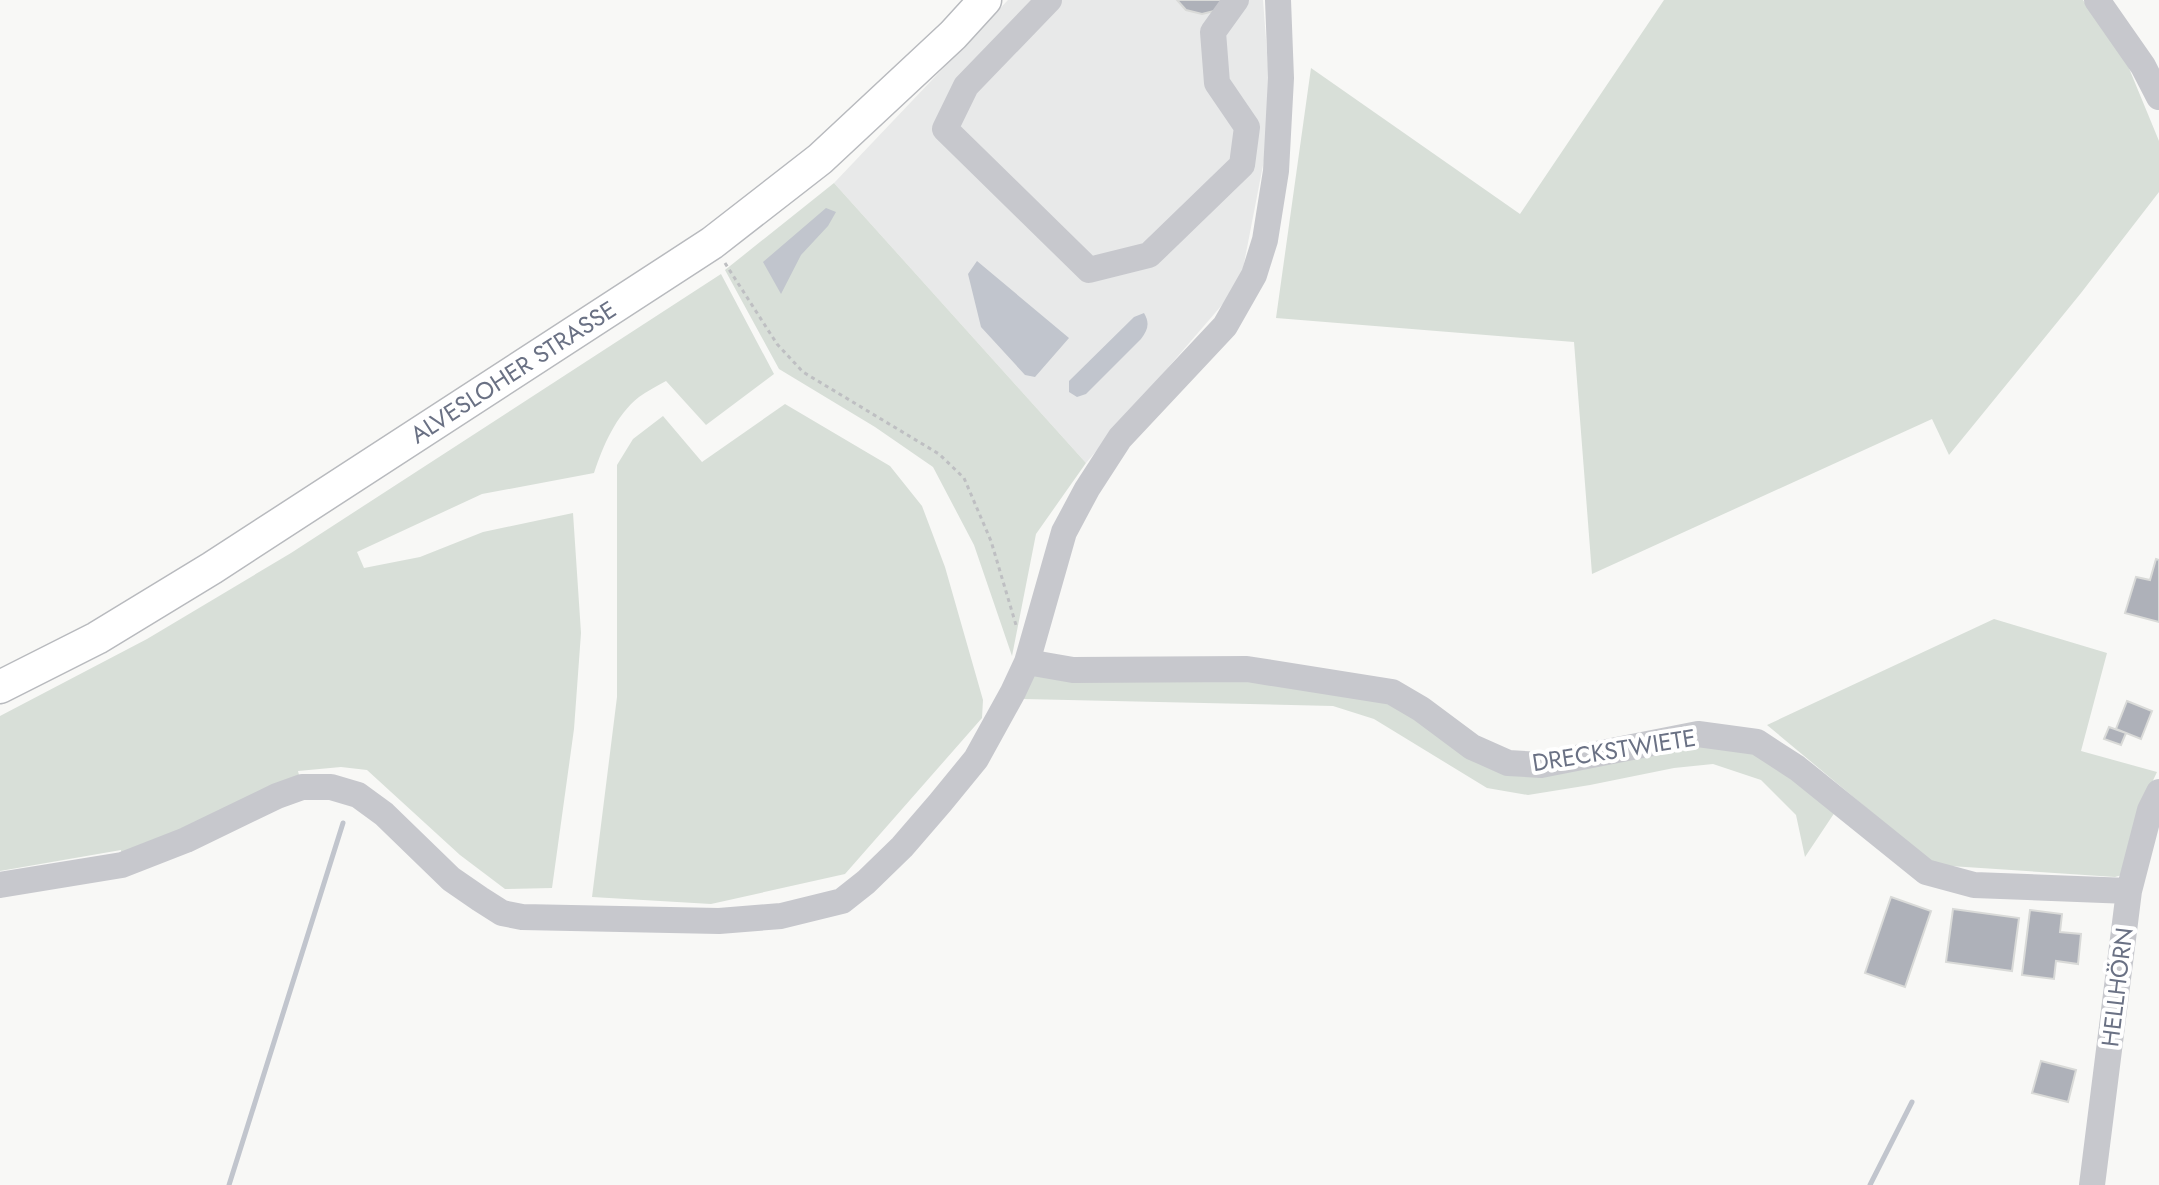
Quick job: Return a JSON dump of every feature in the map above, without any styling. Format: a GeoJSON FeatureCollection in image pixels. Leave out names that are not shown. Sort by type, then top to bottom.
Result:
{"type":"FeatureCollection","features":[{"type":"Feature","properties":{"kind":"main road","name":"ALVESLOHER STRASSE"},"geometry":{"type":"LineString","coordinates":[[0,687],[97,638],[212,568],[712,243],[820,159],[953,35],[985,0]]}},
{"type":"Feature","properties":{"kind":"street"},"geometry":{"type":"LineString","coordinates":[[1049,0],[966,86],[945,129],[1089,270],[1149,255],[1242,165],[1247,127],[1217,83],[1213,32],[1236,0]]}},
{"type":"Feature","properties":{"kind":"street"},"geometry":{"type":"LineString","coordinates":[[0,885],[122,865],[186,840],[277,796],[302,787],[331,787],[358,795],[384,814],[451,879],[502,913],[522,917],[719,921],[781,916],[842,901],[902,847],[976,759],[1027,662],[1064,532],[1087,489],[1120,438],[1225,326],[1254,275],[1265,240],[1276,171],[1281,78],[1278,0]]}},
{"type":"Feature","properties":{"kind":"street"},"geometry":{"type":"LineString","coordinates":[[2097,0],[2143,66],[2159,97]]}},
{"type":"Feature","properties":{"kind":"street","name":"DRECKSTWIETE"},"geometry":{"type":"LineString","coordinates":[[1027,662],[1073,670],[1247,669],[1392,692],[1421,709],[1472,747],[1508,763],[1541,765],[1698,734],[1757,742],[1797,768],[1926,872],[1974,885],[2129,891]]}},
{"type":"Feature","properties":{"kind":"street","name":"HELLHÖRN"},"geometry":{"type":"LineString","coordinates":[[2092,1185],[2129,891],[2150,810],[2159,792]]}},
{"type":"Feature","properties":{"kind":"path"},"geometry":{"type":"LineString","coordinates":[[712,243],[777,344],[803,372],[939,454],[964,478],[991,541],[1027,662]]}},
{"type":"Feature","properties":{"kind":"shaded area"},"geometry":{"type":"Polygon","coordinates":[[[1008,0],[1263,0],[1272,119],[1240,284],[1086,463],[834,183],[1008,0]]]}},
{"type":"Feature","properties":{"kind":"shaded area"},"geometry":{"type":"Polygon","coordinates":[[[1664,0],[2083,0],[2126,61],[2159,141],[2159,192],[1949,455],[1932,419],[1592,574],[1574,342],[1276,318],[1311,68],[1520,214],[1664,0]]]}},
{"type":"Feature","properties":{"kind":"shaded area"},"geometry":{"type":"Polygon","coordinates":[[[834,183],[1086,463],[1036,534],[1012,656],[974,545],[933,467],[875,427],[779,369],[725,270],[834,183]]]}},
{"type":"Feature","properties":{"kind":"shaded area"},"geometry":{"type":"Polygon","coordinates":[[[826,208],[836,212],[828,226],[801,255],[781,294],[763,262],[826,208]]]}},
{"type":"Feature","properties":{"kind":"shaded area"},"geometry":{"type":"Polygon","coordinates":[[[977,261],[1069,338],[1035,377],[1025,375],[981,327],[968,274],[977,261]]]}},
{"type":"Feature","properties":{"kind":"shaded area"},"geometry":{"type":"Polygon","coordinates":[[[721,274],[774,374],[706,425],[666,381],[631,404],[606,442],[594,473],[482,494],[357,552],[364,568],[420,557],[483,532],[573,513],[581,633],[574,729],[552,888],[505,889],[460,855],[367,770],[341,767],[298,771],[302,787],[122,865],[121,850],[0,871],[0,716],[147,639],[291,553],[721,274]]]}},
{"type":"Feature","properties":{"kind":"shaded area"},"geometry":{"type":"Polygon","coordinates":[[[1144,313],[1147,326],[1141,339],[1086,394],[1077,397],[1069,392],[1069,381],[1134,317],[1144,313]]]}},
{"type":"Feature","properties":{"kind":"shaded area"},"geometry":{"type":"Polygon","coordinates":[[[785,404],[890,466],[922,506],[945,567],[983,700],[982,718],[845,874],[711,904],[592,897],[617,697],[617,465],[633,439],[663,416],[702,462],[785,404]]]}},
{"type":"Feature","properties":{"kind":"shaded area"},"geometry":{"type":"Polygon","coordinates":[[[1994,619],[2107,653],[2081,751],[2157,772],[2140,808],[2122,875],[1935,865],[1767,725],[1994,619]]]}},
{"type":"Feature","properties":{"kind":"shaded area"},"geometry":{"type":"Polygon","coordinates":[[[1033,667],[1247,673],[1390,694],[1509,767],[1739,737],[1837,809],[1805,857],[1796,815],[1761,780],[1713,764],[1674,768],[1528,795],[1487,788],[1374,719],[1333,706],[1023,699],[1033,667]]]}},
{"type":"Feature","properties":{"kind":"building"},"geometry":{"type":"Polygon","coordinates":[[[1177,0],[1228,0],[1218,10],[1202,14],[1186,10],[1177,0]]]}},
{"type":"Feature","properties":{"kind":"building"},"geometry":{"type":"Polygon","coordinates":[[[2156,559],[2159,560],[2159,622],[2125,613],[2136,577],[2150,580],[2156,559]]]}},
{"type":"Feature","properties":{"kind":"building"},"geometry":{"type":"Polygon","coordinates":[[[2127,701],[2152,711],[2141,739],[2116,729],[2127,701]]]}},
{"type":"Feature","properties":{"kind":"building"},"geometry":{"type":"Polygon","coordinates":[[[2109,727],[2126,733],[2121,745],[2104,739],[2109,727]]]}},
{"type":"Feature","properties":{"kind":"building"},"geometry":{"type":"Polygon","coordinates":[[[1891,897],[1931,911],[1905,987],[1865,973],[1891,897]]]}},
{"type":"Feature","properties":{"kind":"building"},"geometry":{"type":"Polygon","coordinates":[[[1953,909],[2019,918],[2012,971],[1946,962],[1953,909]]]}},
{"type":"Feature","properties":{"kind":"building"},"geometry":{"type":"Polygon","coordinates":[[[2030,910],[2062,914],[2060,932],[2081,934],[2078,964],[2056,961],[2054,979],[2022,975],[2030,910]]]}},
{"type":"Feature","properties":{"kind":"building"},"geometry":{"type":"Polygon","coordinates":[[[2041,1061],[2076,1070],[2068,1102],[2032,1093],[2041,1061]]]}},
{"type":"Feature","properties":{"kind":"waterway"},"geometry":{"type":"LineString","coordinates":[[229,1185],[343,823]]}},
{"type":"Feature","properties":{"kind":"waterway"},"geometry":{"type":"LineString","coordinates":[[1870,1185],[1912,1102]]}}]}
